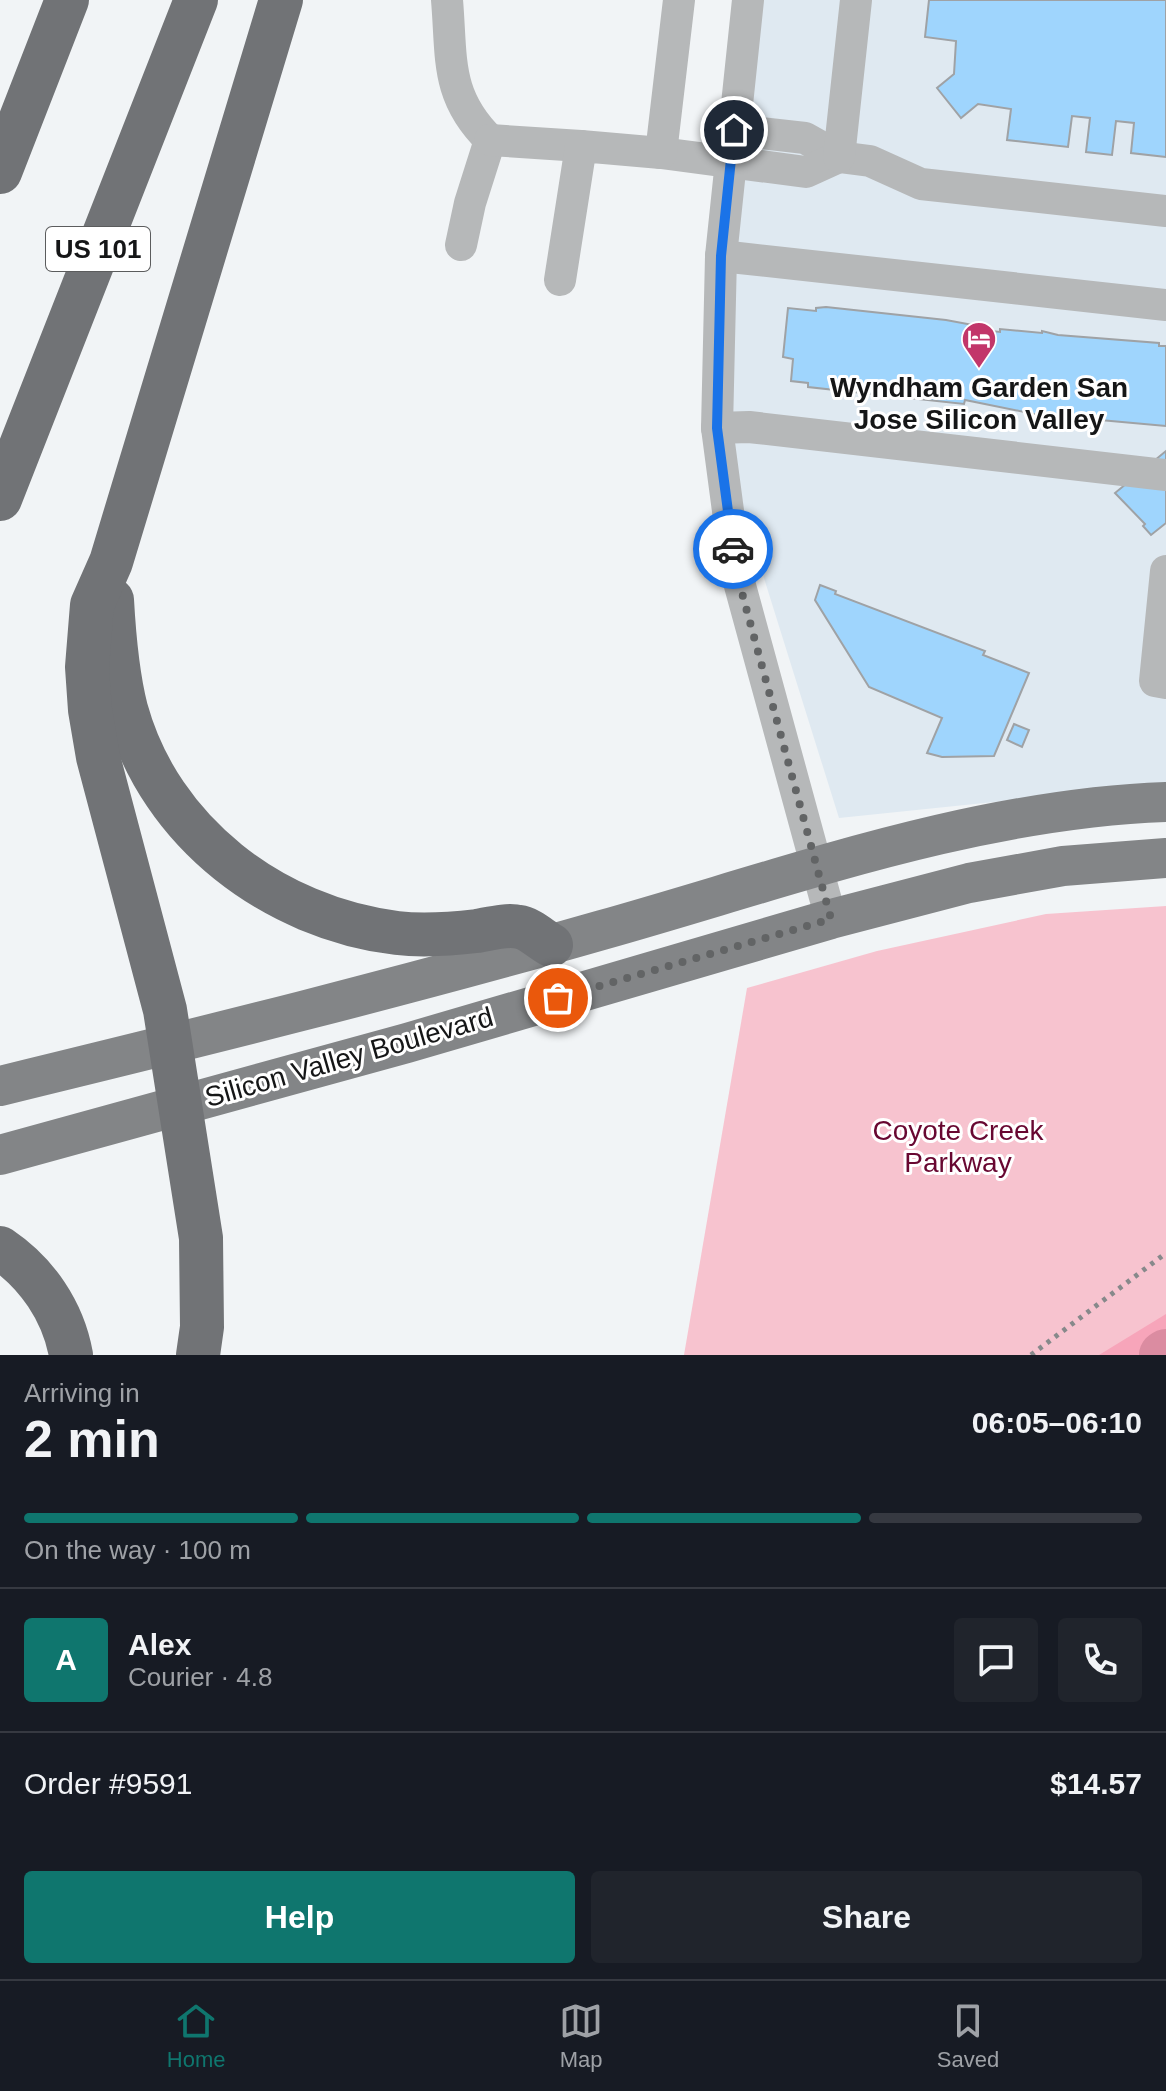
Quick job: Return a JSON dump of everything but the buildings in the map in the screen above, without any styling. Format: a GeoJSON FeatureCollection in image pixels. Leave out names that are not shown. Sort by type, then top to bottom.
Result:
{"type":"FeatureCollection","features":[{"type":"Feature","properties":{"kind":"highway"},"geometry":{"type":"LineString","coordinates":[[0,172],[67,0]]}},
{"type":"Feature","properties":{"kind":"highway","name":"US 101"},"geometry":{"type":"LineString","coordinates":[[0,499],[196,0]]}},
{"type":"Feature","properties":{"kind":"highway"},"geometry":{"type":"LineString","coordinates":[[198,1355],[203,1297],[201,1238],[171,1044],[165,1010],[98,757],[87,667],[92,605],[111,562],[281,0]]}},
{"type":"Feature","properties":{"kind":"highway"},"geometry":{"type":"LineString","coordinates":[[111,562],[120,677],[126,711],[155,774],[187,822],[236,869],[290,903],[344,922],[397,933],[429,934],[520,926],[551,945]]}},
{"type":"Feature","properties":{"kind":"highway"},"geometry":{"type":"LineString","coordinates":[[0,1248],[29,1272],[48,1294],[71,1355]]}},
{"type":"Feature","properties":{"kind":"main road","name":"Silicon Valley Boulevard"},"geometry":{"type":"LineString","coordinates":[[0,1086],[551,945],[971,826],[1048,812],[1166,802]]}},
{"type":"Feature","properties":{"kind":"main road","name":"Silicon Valley Boulevard"},"geometry":{"type":"LineString","coordinates":[[0,1155],[407,1043],[831,919],[969,883],[1063,866],[1166,858]]}},
{"type":"Feature","properties":{"kind":"street"},"geometry":{"type":"LineString","coordinates":[[447,0],[454,86],[469,119],[490,140],[661,153],[806,172],[839,157]]}},
{"type":"Feature","properties":{"kind":"street"},"geometry":{"type":"LineString","coordinates":[[661,153],[679,0]]}},
{"type":"Feature","properties":{"kind":"street"},"geometry":{"type":"LineString","coordinates":[[748,0],[721,256],[717,428],[736,571],[831,919]]}},
{"type":"Feature","properties":{"kind":"street"},"geometry":{"type":"LineString","coordinates":[[839,157],[856,0]]}},
{"type":"Feature","properties":{"kind":"street"},"geometry":{"type":"LineString","coordinates":[[734,130],[805,138],[839,157],[870,161],[921,184],[1166,211]]}},
{"type":"Feature","properties":{"kind":"street"},"geometry":{"type":"LineString","coordinates":[[461,245],[470,203],[490,140]]}},
{"type":"Feature","properties":{"kind":"street"},"geometry":{"type":"LineString","coordinates":[[560,280],[581,146]]}},
{"type":"Feature","properties":{"kind":"street"},"geometry":{"type":"LineString","coordinates":[[721,256],[1166,305]]}},
{"type":"Feature","properties":{"kind":"street"},"geometry":{"type":"LineString","coordinates":[[717,428],[749,427],[1166,475]]}},
{"type":"Feature","properties":{"kind":"street"},"geometry":{"type":"LineString","coordinates":[[1166,571],[1155,681],[1166,683]]}},
{"type":"Feature","properties":{"kind":"path"},"geometry":{"type":"LineString","coordinates":[[1031,1355],[1166,1253]]}},
{"type":"Feature","properties":{"kind":"shaded area"},"geometry":{"type":"Polygon","coordinates":[[[748,0],[1166,0],[1166,784],[839,818],[717,428],[748,0]]]}},
{"type":"Feature","properties":{"kind":"shaded area"},"geometry":{"type":"Polygon","coordinates":[[[1166,1314],[1166,1355],[1099,1355],[1166,1314]]]}},
{"type":"Feature","properties":{"kind":"green space","name":"Coyote Creek Parkway"},"geometry":{"type":"Polygon","coordinates":[[[1166,906],[1166,1355],[684,1355],[747,988],[877,951],[1046,914],[1166,906]]]}},
{"type":"Feature","properties":{"kind":"way so far"},"geometry":{"type":"LineString","coordinates":[[558,998],[831,919],[736,571],[733,549]]}},
{"type":"Feature","properties":{"kind":"place","name":"Wyndham Garden San Jose Silicon Valley"},"geometry":{"type":"Point","coordinates":[979,370]}},
{"type":"Feature","properties":{"kind":"route"},"geometry":{"type":"LineString","coordinates":[[733,549],[717,428],[721,256],[734,130]]}}]}
